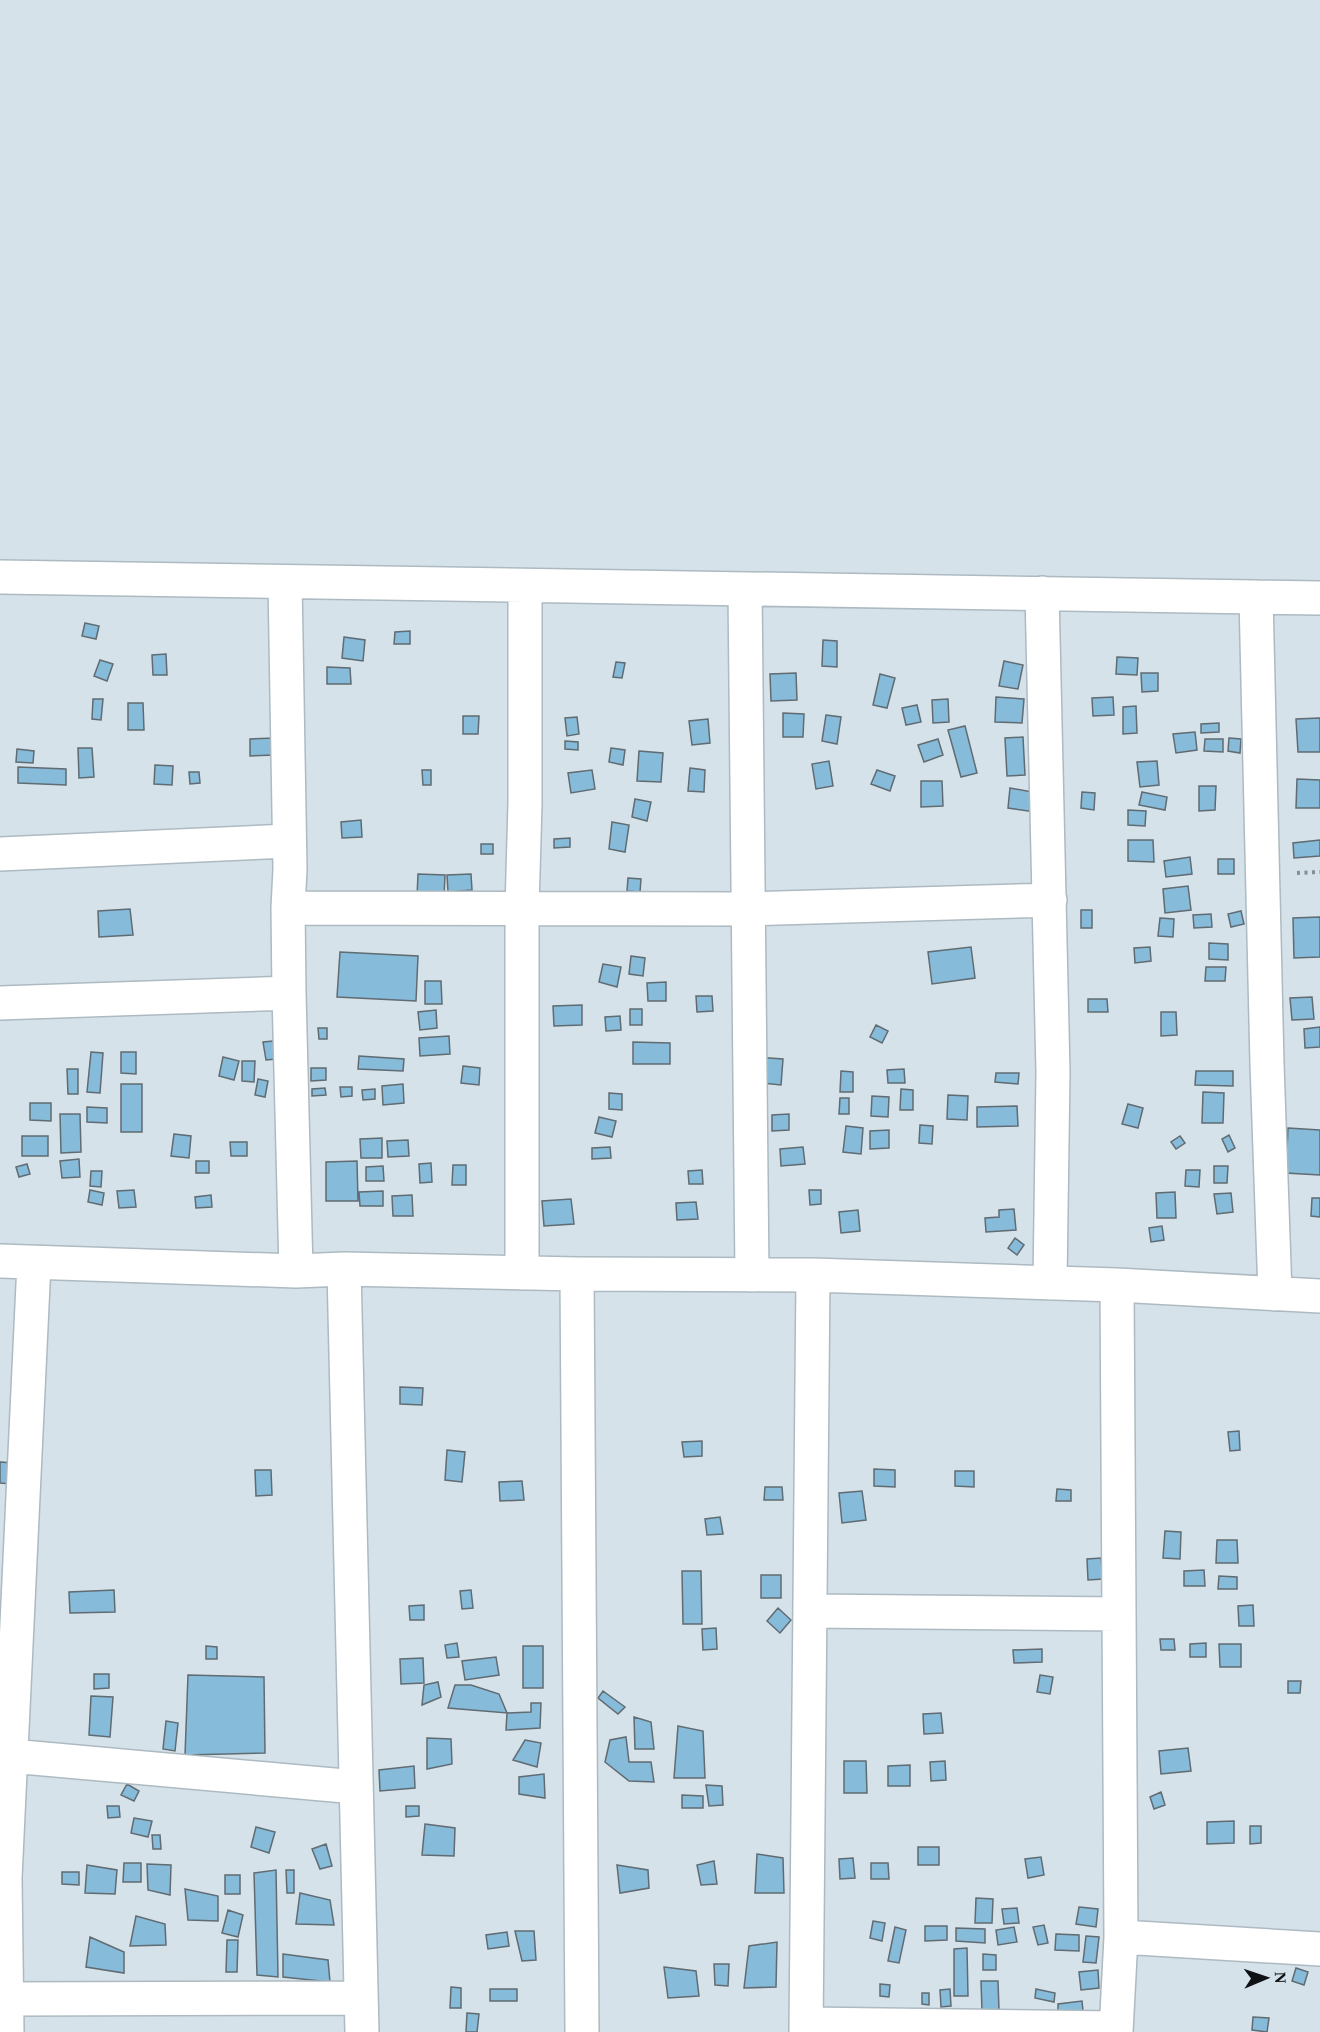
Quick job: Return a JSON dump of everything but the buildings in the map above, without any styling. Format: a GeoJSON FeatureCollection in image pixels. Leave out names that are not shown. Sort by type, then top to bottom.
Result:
{"type":"FeatureCollection","features":[{"type":"Feature","properties":{"kind":"street"},"geometry":{"type":"LineString","coordinates":[[0,577],[1320,598]]}},
{"type":"Feature","properties":{"kind":"street"},"geometry":{"type":"LineString","coordinates":[[285,582],[289,993],[296,1270]]}},
{"type":"Feature","properties":{"kind":"street"},"geometry":{"type":"LineString","coordinates":[[522,1273],[525,585]]}},
{"type":"Feature","properties":{"kind":"street"},"geometry":{"type":"LineString","coordinates":[[745,589],[752,1275]]}},
{"type":"Feature","properties":{"kind":"street"},"geometry":{"type":"LineString","coordinates":[[1042,593],[1053,1072],[1050,1283]]}},
{"type":"Feature","properties":{"kind":"street"},"geometry":{"type":"LineString","coordinates":[[1256,597],[1275,1294]]}},
{"type":"Feature","properties":{"kind":"street"},"geometry":{"type":"LineString","coordinates":[[0,854],[289,841]]}},
{"type":"Feature","properties":{"kind":"street"},"geometry":{"type":"LineString","coordinates":[[288,908],[749,909],[1050,900]]}},
{"type":"Feature","properties":{"kind":"street"},"geometry":{"type":"LineString","coordinates":[[0,1003],[289,993]]}},
{"type":"Feature","properties":{"kind":"street"},"geometry":{"type":"LineString","coordinates":[[0,1261],[296,1270],[813,1275],[1117,1285],[1320,1296]]}},
{"type":"Feature","properties":{"kind":"street"},"geometry":{"type":"LineString","coordinates":[[7,2032],[2,1878],[34,1263]]}},
{"type":"Feature","properties":{"kind":"street"},"geometry":{"type":"LineString","coordinates":[[344,1269],[362,2032]]}},
{"type":"Feature","properties":{"kind":"street"},"geometry":{"type":"LineString","coordinates":[[577,1274],[582,2032]]}},
{"type":"Feature","properties":{"kind":"street"},"geometry":{"type":"LineString","coordinates":[[813,1275],[806,2028],[1116,2030],[1120,1937],[1117,1285]]}},
{"type":"Feature","properties":{"kind":"street"},"geometry":{"type":"LineString","coordinates":[[810,1611],[1119,1614]]}},
{"type":"Feature","properties":{"kind":"street"},"geometry":{"type":"LineString","coordinates":[[10,1756],[356,1786]]}},
{"type":"Feature","properties":{"kind":"street"},"geometry":{"type":"LineString","coordinates":[[1120,1937],[1320,1949]]}},
{"type":"Feature","properties":{"kind":"street"},"geometry":{"type":"LineString","coordinates":[[7,1999],[361,1998]]}}]}
